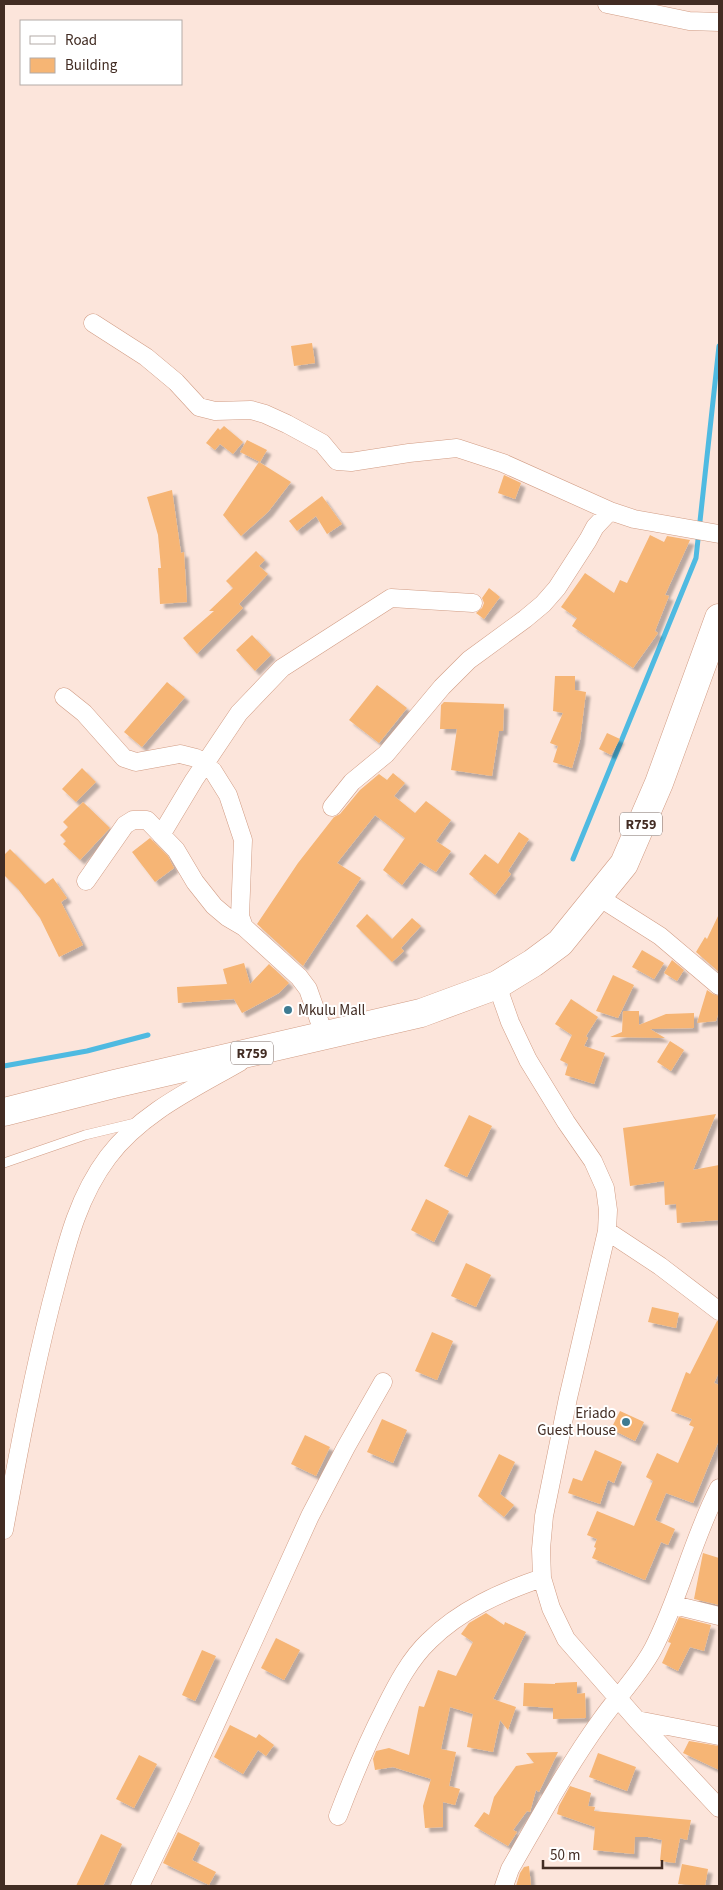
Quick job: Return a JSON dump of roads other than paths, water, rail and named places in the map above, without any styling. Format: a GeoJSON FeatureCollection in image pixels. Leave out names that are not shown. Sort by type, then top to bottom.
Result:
{"type":"FeatureCollection","features":[{"type":"Feature","properties":{"kind":"main road","name":"R759"},"geometry":{"type":"LineString","coordinates":[[4,1112],[114,1084],[325,1037],[421,1013],[497,985],[533,963],[560,943],[624,864],[659,783],[719,618]]}},
{"type":"Feature","properties":{"kind":"street"},"geometry":{"type":"LineString","coordinates":[[607,4],[689,21],[719,22]]}},
{"type":"Feature","properties":{"kind":"street"},"geometry":{"type":"LineString","coordinates":[[93,323],[146,356],[176,382],[199,407],[215,410],[251,410],[265,414],[322,443],[337,461],[351,462],[409,452],[457,448],[503,463],[610,511],[634,519],[719,534]]}},
{"type":"Feature","properties":{"kind":"street"},"geometry":{"type":"LineString","coordinates":[[332,807],[352,782],[386,754],[442,687],[469,660],[525,620],[543,604],[561,581],[595,527],[610,511]]}},
{"type":"Feature","properties":{"kind":"street"},"geometry":{"type":"LineString","coordinates":[[161,835],[204,764],[239,713],[282,668],[391,598],[473,603]]}},
{"type":"Feature","properties":{"kind":"street"},"geometry":{"type":"LineString","coordinates":[[64,697],[84,713],[124,758],[136,762],[180,754],[196,758],[213,771],[220,780],[239,822],[243,840],[240,916],[244,927]]}},
{"type":"Feature","properties":{"kind":"street"},"geometry":{"type":"LineString","coordinates":[[86,881],[125,825],[133,820],[146,820],[176,850],[214,906],[227,917],[244,927],[299,977],[308,989],[325,1037]]}},
{"type":"Feature","properties":{"kind":"street"},"geometry":{"type":"LineString","coordinates":[[597,896],[660,936],[719,986]]}},
{"type":"Feature","properties":{"kind":"street"},"geometry":{"type":"LineString","coordinates":[[497,985],[510,1022],[528,1060],[566,1122],[593,1161],[605,1188],[608,1210],[607,1231],[568,1398],[544,1516],[541,1549],[542,1578],[550,1608],[566,1639],[637,1720],[719,1808]]}},
{"type":"Feature","properties":{"kind":"street"},"geometry":{"type":"LineString","coordinates":[[4,1530],[27,1408],[74,1220],[89,1187],[109,1156],[142,1122],[180,1097],[258,1052]]}},
{"type":"Feature","properties":{"kind":"street"},"geometry":{"type":"LineString","coordinates":[[607,1231],[660,1266],[719,1311]]}},
{"type":"Feature","properties":{"kind":"street"},"geometry":{"type":"LineString","coordinates":[[140,1886],[310,1516],[383,1382]]}},
{"type":"Feature","properties":{"kind":"street"},"geometry":{"type":"LineString","coordinates":[[504,1886],[510,1869],[569,1768],[601,1720],[642,1669],[674,1605],[693,1547],[707,1511],[719,1488]]}},
{"type":"Feature","properties":{"kind":"street"},"geometry":{"type":"LineString","coordinates":[[338,1816],[361,1756],[396,1686],[412,1660],[429,1641],[476,1606],[497,1594],[542,1578]]}},
{"type":"Feature","properties":{"kind":"street"},"geometry":{"type":"LineString","coordinates":[[674,1605],[719,1616]]}},
{"type":"Feature","properties":{"kind":"street"},"geometry":{"type":"LineString","coordinates":[[637,1720],[719,1736]]}},
{"type":"Feature","properties":{"kind":"lane"},"geometry":{"type":"LineString","coordinates":[[4,1163],[85,1135],[142,1122]]}},
{"type":"Feature","properties":{"kind":"waterway"},"geometry":{"type":"LineString","coordinates":[[573,859],[696,558],[719,346]]}},
{"type":"Feature","properties":{"kind":"waterway"},"geometry":{"type":"LineString","coordinates":[[4,1066],[87,1051],[148,1035]]}},
{"type":"Feature","properties":{"kind":"place","name":"Mkulu Mall"},"geometry":{"type":"Point","coordinates":[288,1010]}},
{"type":"Feature","properties":{"kind":"place","name":"Eriado Guest House"},"geometry":{"type":"Point","coordinates":[626,1422]}}]}
